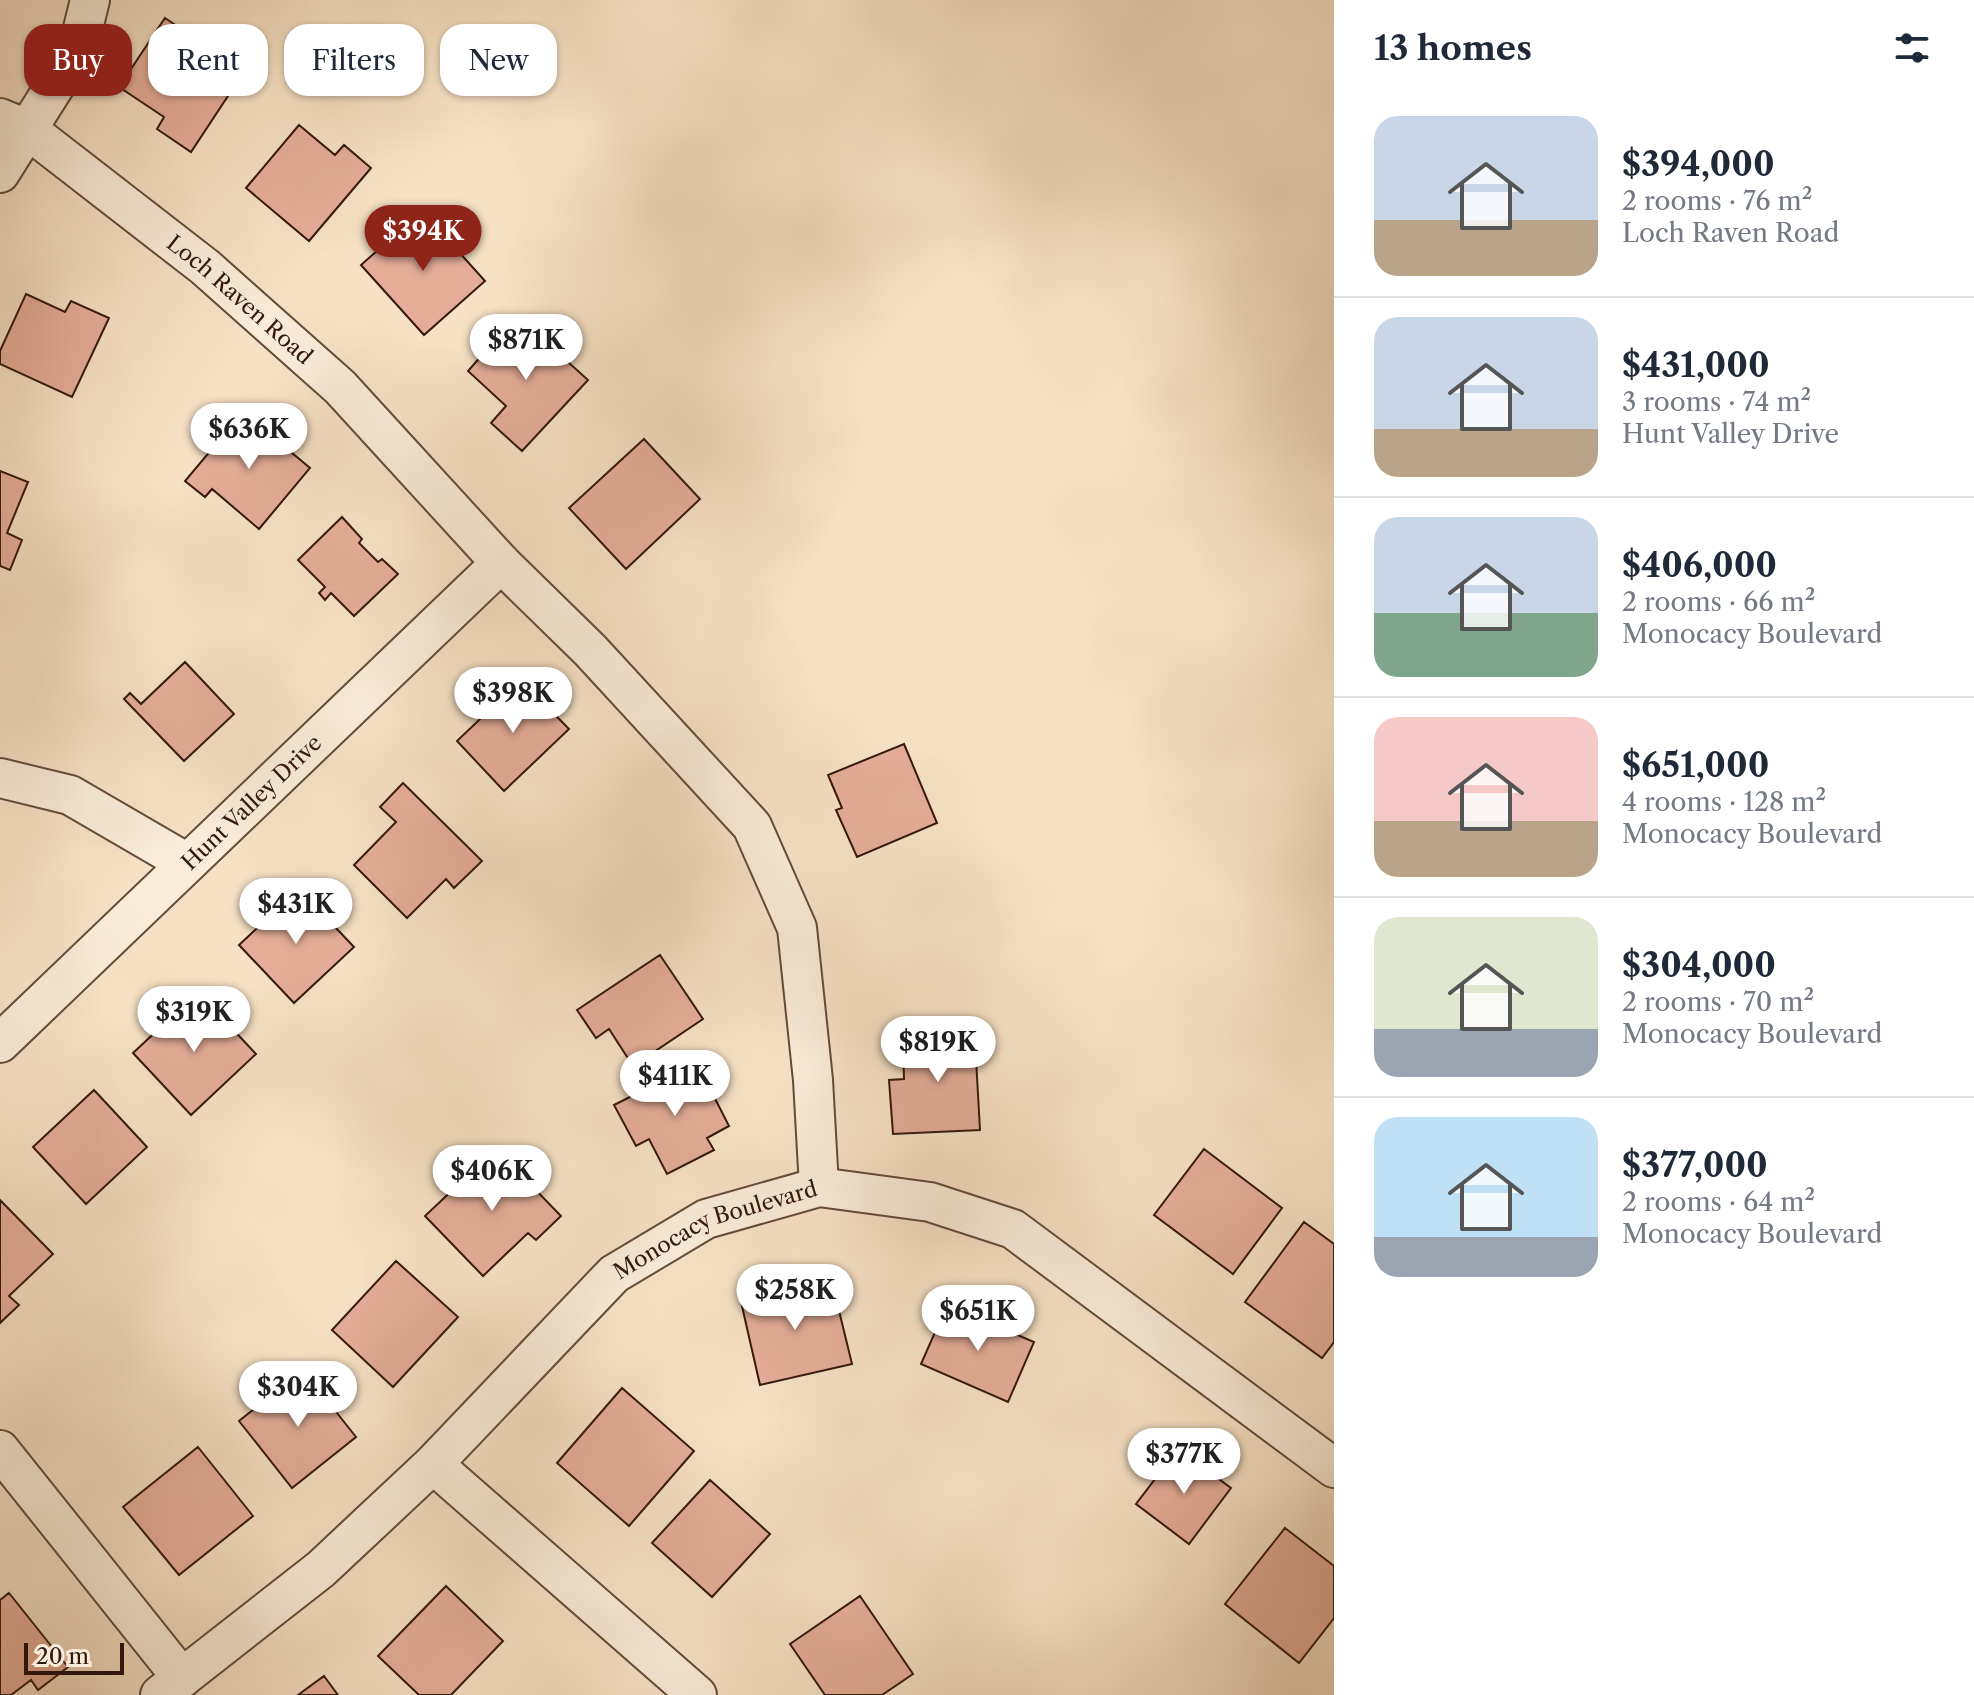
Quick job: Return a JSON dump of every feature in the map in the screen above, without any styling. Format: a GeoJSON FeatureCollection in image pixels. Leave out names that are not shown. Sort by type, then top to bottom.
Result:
{"type":"FeatureCollection","features":[{"type":"Feature","properties":{"kind":"street"},"geometry":{"type":"LineString","coordinates":[[0,173],[14,124],[78,49],[90,0]]}},
{"type":"Feature","properties":{"kind":"street","name":"Loch Raven Road"},"geometry":{"type":"LineString","coordinates":[[14,124],[205,267],[340,387],[501,563],[590,650],[752,826],[797,928],[813,1080],[819,1187]]}},
{"type":"Feature","properties":{"kind":"street","name":"Hunt Valley Drive"},"geometry":{"type":"LineString","coordinates":[[0,1043],[501,563]]}},
{"type":"Feature","properties":{"kind":"street"},"geometry":{"type":"LineString","coordinates":[[0,778],[70,795],[187,863]]}},
{"type":"Feature","properties":{"kind":"street","name":"Monocacy Boulevard"},"geometry":{"type":"LineString","coordinates":[[171,1687],[321,1569],[433,1464],[614,1274],[706,1219],[819,1187],[930,1202],[1013,1229],[1334,1468]]}},
{"type":"Feature","properties":{"kind":"street"},"geometry":{"type":"LineString","coordinates":[[0,1450],[171,1687]]}},
{"type":"Feature","properties":{"kind":"street"},"geometry":{"type":"LineString","coordinates":[[433,1464],[697,1695]]}},
{"type":"Feature","properties":{"kind":"building"},"geometry":{"type":"Polygon","coordinates":[[[148,44],[148,96],[228,96],[191,152],[157,129],[164,117],[132,96],[132,68],[148,44]]]}},
{"type":"Feature","properties":{"kind":"building"},"geometry":{"type":"Polygon","coordinates":[[[299,125],[335,155],[344,145],[371,168],[309,241],[246,188],[299,125]]]}},
{"type":"Feature","properties":{"kind":"building"},"geometry":{"type":"Polygon","coordinates":[[[422,211],[485,281],[424,335],[361,265],[422,211]]]}},
{"type":"Feature","properties":{"kind":"building"},"geometry":{"type":"Polygon","coordinates":[[[26,294],[65,312],[71,301],[109,318],[72,397],[0,364],[0,351],[26,294]]]}},
{"type":"Feature","properties":{"kind":"building"},"geometry":{"type":"Polygon","coordinates":[[[517,316],[588,380],[522,451],[491,423],[506,406],[468,371],[517,316]]]}},
{"type":"Feature","properties":{"kind":"building"},"geometry":{"type":"Polygon","coordinates":[[[243,412],[310,468],[259,529],[212,489],[205,497],[185,481],[243,412]]]}},
{"type":"Feature","properties":{"kind":"building"},"geometry":{"type":"Polygon","coordinates":[[[644,439],[700,499],[626,569],[569,508],[644,439]]]}},
{"type":"Feature","properties":{"kind":"building"},"geometry":{"type":"Polygon","coordinates":[[[0,471],[28,482],[7,533],[22,540],[10,570],[0,566],[0,471]]]}},
{"type":"Feature","properties":{"kind":"building"},"geometry":{"type":"Polygon","coordinates":[[[342,517],[362,539],[359,543],[378,562],[382,559],[398,574],[354,616],[331,593],[325,600],[319,593],[325,587],[298,560],[342,517]]]}},
{"type":"Feature","properties":{"kind":"building"},"geometry":{"type":"Polygon","coordinates":[[[185,662],[234,714],[184,761],[124,699],[130,693],[141,704],[185,662]]]}},
{"type":"Feature","properties":{"kind":"building"},"geometry":{"type":"Polygon","coordinates":[[[521,680],[569,729],[504,791],[457,741],[521,680]]]}},
{"type":"Feature","properties":{"kind":"building"},"geometry":{"type":"Polygon","coordinates":[[[904,744],[937,823],[857,857],[836,810],[842,808],[828,775],[904,744]]]}},
{"type":"Feature","properties":{"kind":"building"},"geometry":{"type":"Polygon","coordinates":[[[403,783],[482,861],[454,888],[446,879],[407,918],[354,865],[396,822],[380,807],[403,783]]]}},
{"type":"Feature","properties":{"kind":"building"},"geometry":{"type":"Polygon","coordinates":[[[299,889],[354,947],[294,1003],[239,945],[299,889]]]}},
{"type":"Feature","properties":{"kind":"building"},"geometry":{"type":"Polygon","coordinates":[[[660,955],[703,1019],[633,1066],[609,1029],[596,1038],[577,1010],[660,955]]]}},
{"type":"Feature","properties":{"kind":"building"},"geometry":{"type":"Polygon","coordinates":[[[198,992],[256,1054],[191,1115],[133,1053],[198,992]]]}},
{"type":"Feature","properties":{"kind":"building"},"geometry":{"type":"Polygon","coordinates":[[[974,1023],[980,1130],[893,1134],[889,1080],[904,1079],[903,1045],[934,1043],[933,1025],[974,1023]]]}},
{"type":"Feature","properties":{"kind":"building"},"geometry":{"type":"Polygon","coordinates":[[[697,1063],[729,1126],[707,1138],[714,1150],[667,1174],[649,1139],[636,1146],[614,1105],[697,1063]]]}},
{"type":"Feature","properties":{"kind":"building"},"geometry":{"type":"Polygon","coordinates":[[[94,1090],[147,1147],[86,1204],[33,1147],[94,1090]]]}},
{"type":"Feature","properties":{"kind":"building"},"geometry":{"type":"Polygon","coordinates":[[[496,1149],[561,1216],[536,1240],[528,1233],[483,1276],[425,1216],[496,1149]]]}},
{"type":"Feature","properties":{"kind":"building"},"geometry":{"type":"Polygon","coordinates":[[[1204,1149],[1282,1208],[1233,1274],[1154,1215],[1204,1149]]]}},
{"type":"Feature","properties":{"kind":"building"},"geometry":{"type":"Polygon","coordinates":[[[0,1200],[53,1254],[9,1296],[19,1305],[0,1323],[0,1200]]]}},
{"type":"Feature","properties":{"kind":"building"},"geometry":{"type":"Polygon","coordinates":[[[1304,1222],[1334,1244],[1334,1342],[1322,1358],[1245,1302],[1304,1222]]]}},
{"type":"Feature","properties":{"kind":"building"},"geometry":{"type":"Polygon","coordinates":[[[396,1261],[458,1317],[393,1387],[332,1330],[396,1261]]]}},
{"type":"Feature","properties":{"kind":"building"},"geometry":{"type":"Polygon","coordinates":[[[832,1282],[852,1364],[760,1385],[739,1293],[771,1286],[773,1296],[832,1282]]]}},
{"type":"Feature","properties":{"kind":"building"},"geometry":{"type":"Polygon","coordinates":[[[947,1305],[1034,1342],[1008,1402],[921,1364],[947,1305]]]}},
{"type":"Feature","properties":{"kind":"building"},"geometry":{"type":"Polygon","coordinates":[[[303,1370],[356,1437],[292,1488],[239,1421],[303,1370]]]}},
{"type":"Feature","properties":{"kind":"building"},"geometry":{"type":"Polygon","coordinates":[[[622,1388],[694,1451],[629,1526],[557,1463],[622,1388]]]}},
{"type":"Feature","properties":{"kind":"building"},"geometry":{"type":"Polygon","coordinates":[[[198,1447],[253,1516],[179,1575],[123,1507],[198,1447]]]}},
{"type":"Feature","properties":{"kind":"building"},"geometry":{"type":"Polygon","coordinates":[[[1178,1449],[1231,1488],[1189,1544],[1136,1504],[1178,1449]]]}},
{"type":"Feature","properties":{"kind":"building"},"geometry":{"type":"Polygon","coordinates":[[[710,1480],[770,1534],[712,1597],[652,1543],[710,1480]]]}},
{"type":"Feature","properties":{"kind":"building"},"geometry":{"type":"Polygon","coordinates":[[[1285,1528],[1334,1566],[1334,1618],[1299,1663],[1225,1604],[1285,1528]]]}},
{"type":"Feature","properties":{"kind":"building"},"geometry":{"type":"Polygon","coordinates":[[[446,1586],[503,1641],[451,1695],[419,1695],[378,1656],[446,1586]]]}},
{"type":"Feature","properties":{"kind":"building"},"geometry":{"type":"Polygon","coordinates":[[[9,1593],[68,1667],[38,1690],[31,1680],[11,1695],[0,1695],[0,1600],[9,1593]]]}},
{"type":"Feature","properties":{"kind":"building"},"geometry":{"type":"Polygon","coordinates":[[[860,1596],[913,1674],[882,1695],[825,1695],[790,1644],[860,1596]]]}},
{"type":"Feature","properties":{"kind":"building"},"geometry":{"type":"Polygon","coordinates":[[[324,1676],[338,1695],[298,1695],[324,1676]]]}}]}
